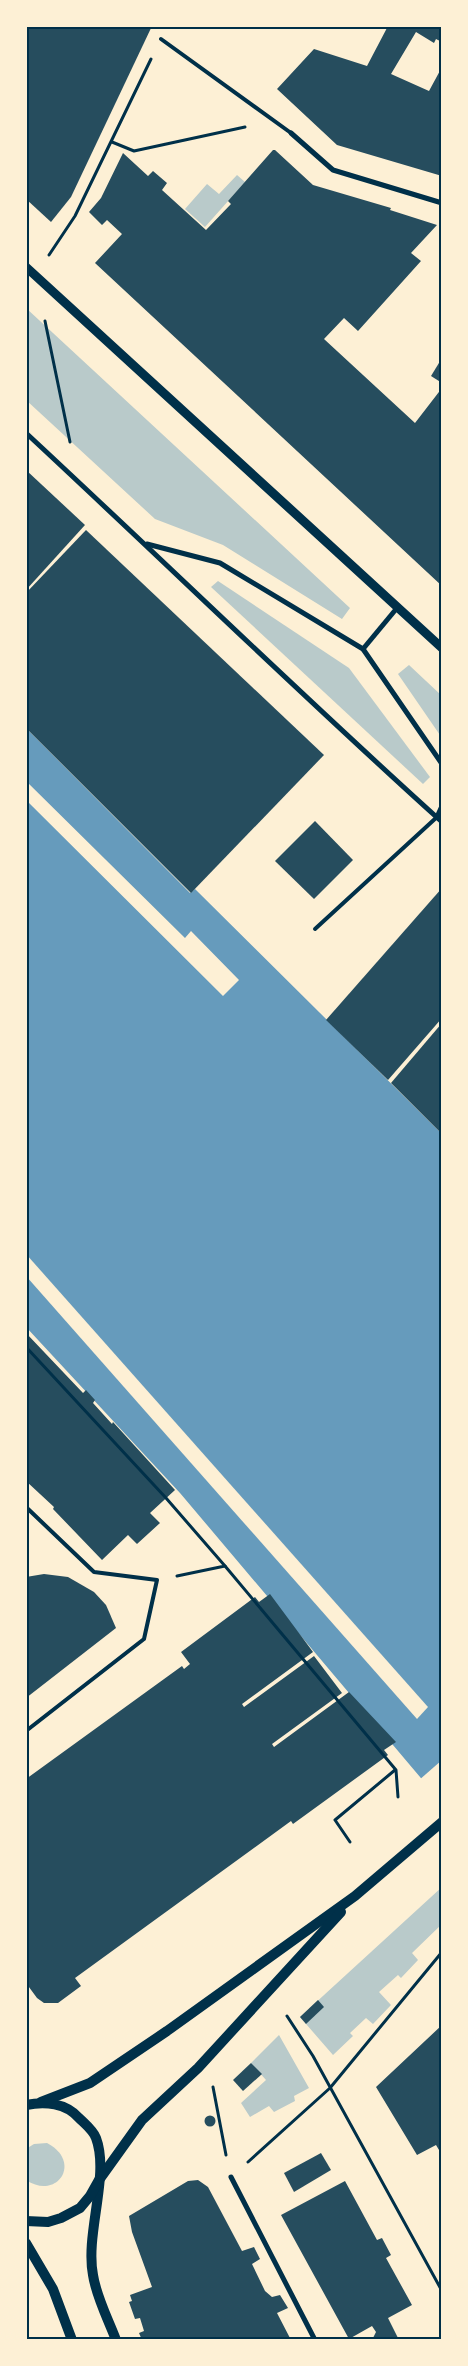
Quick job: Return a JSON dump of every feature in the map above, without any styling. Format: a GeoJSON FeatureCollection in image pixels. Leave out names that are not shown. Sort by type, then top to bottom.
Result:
{"type":"FeatureCollection","features":[{"type":"Feature","properties":{"kind":"main road"},"geometry":{"type":"LineString","coordinates":[[26,2105],[41,2102],[90,2083],[175,2025],[355,1896],[442,1822]]}},
{"type":"Feature","properties":{"kind":"main road"},"geometry":{"type":"LineString","coordinates":[[26,2221],[48,2222],[62,2218],[80,2208],[142,2120],[198,2068],[355,1896]]}},
{"type":"Feature","properties":{"kind":"main road"},"geometry":{"type":"LineString","coordinates":[[41,2102],[60,2106],[75,2113],[96,2139],[100,2157],[99,2180],[92,2229],[93,2275],[116,2340]]}},
{"type":"Feature","properties":{"kind":"main road"},"geometry":{"type":"LineString","coordinates":[[26,2243],[53,2288],[72,2340]]}},
{"type":"Feature","properties":{"kind":"street"},"geometry":{"type":"LineString","coordinates":[[291,133],[333,170],[442,203]]}},
{"type":"Feature","properties":{"kind":"street"},"geometry":{"type":"LineString","coordinates":[[26,267],[442,648]]}},
{"type":"Feature","properties":{"kind":"street"},"geometry":{"type":"LineString","coordinates":[[26,433],[146,544],[355,744],[442,822]]}},
{"type":"Feature","properties":{"kind":"street"},"geometry":{"type":"LineString","coordinates":[[146,544],[220,563],[363,649],[442,764]]}},
{"type":"Feature","properties":{"kind":"street"},"geometry":{"type":"LineString","coordinates":[[363,649],[397,608]]}},
{"type":"Feature","properties":{"kind":"street"},"geometry":{"type":"LineString","coordinates":[[437,818],[442,806]]}},
{"type":"Feature","properties":{"kind":"street"},"geometry":{"type":"LineString","coordinates":[[231,2177],[315,2340]]}},
{"type":"Feature","properties":{"kind":"lane"},"geometry":{"type":"LineString","coordinates":[[161,39],[291,133]]}},
{"type":"Feature","properties":{"kind":"lane"},"geometry":{"type":"LineString","coordinates":[[315,929],[437,818]]}},
{"type":"Feature","properties":{"kind":"lane"},"geometry":{"type":"LineString","coordinates":[[26,1507],[94,1572],[157,1580],[144,1639],[26,1731]]}},
{"type":"Feature","properties":{"kind":"path"},"geometry":{"type":"LineString","coordinates":[[58,243],[75,216],[161,39]]}},
{"type":"Feature","properties":{"kind":"path"},"geometry":{"type":"LineString","coordinates":[[112,142],[134,151],[275,121]]}},
{"type":"Feature","properties":{"kind":"path"},"geometry":{"type":"LineString","coordinates":[[45,321],[78,481]]}},
{"type":"Feature","properties":{"kind":"path"},"geometry":{"type":"LineString","coordinates":[[26,1346],[166,1498],[396,1770],[398,1797]]}},
{"type":"Feature","properties":{"kind":"path"},"geometry":{"type":"LineString","coordinates":[[157,1580],[225,1566]]}},
{"type":"Feature","properties":{"kind":"path"},"geometry":{"type":"LineString","coordinates":[[350,1842],[335,1820],[396,1770]]}},
{"type":"Feature","properties":{"kind":"path"},"geometry":{"type":"LineString","coordinates":[[231,2177],[330,2088],[442,1952]]}},
{"type":"Feature","properties":{"kind":"path"},"geometry":{"type":"LineString","coordinates":[[287,2016],[330,2088],[442,2291]]}},
{"type":"Feature","properties":{"kind":"path"},"geometry":{"type":"LineString","coordinates":[[212,2084],[231,2177]]}},
{"type":"Feature","properties":{"kind":"shaded area"},"geometry":{"type":"Polygon","coordinates":[[[237,175],[245,182],[205,227],[185,209],[207,184],[219,194],[237,175]]]}},
{"type":"Feature","properties":{"kind":"shaded area"},"geometry":{"type":"Polygon","coordinates":[[[26,308],[350,608],[342,619],[223,545],[155,519],[26,400],[26,308]]]}},
{"type":"Feature","properties":{"kind":"shaded area"},"geometry":{"type":"Polygon","coordinates":[[[218,581],[349,668],[430,777],[423,784],[211,587],[218,581]]]}},
{"type":"Feature","properties":{"kind":"shaded area"},"geometry":{"type":"Polygon","coordinates":[[[409,665],[442,696],[442,738],[398,674],[409,665]]]}},
{"type":"Feature","properties":{"kind":"shaded area"},"geometry":{"type":"Polygon","coordinates":[[[442,1887],[442,1924],[412,1953],[418,1960],[401,1978],[398,1975],[379,1992],[391,2005],[373,2024],[366,2018],[350,2033],[353,2036],[333,2055],[300,2017],[442,1887]]]}},
{"type":"Feature","properties":{"kind":"shaded area"},"geometry":{"type":"Polygon","coordinates":[[[279,2035],[309,2088],[294,2096],[295,2101],[274,2112],[269,2106],[250,2117],[241,2103],[266,2080],[251,2063],[279,2035]]]}},
{"type":"Feature","properties":{"kind":"shaded area"},"geometry":{"type":"Polygon","coordinates":[[[47,2143],[58,2151],[63,2160],[64,2169],[62,2176],[56,2183],[47,2186],[37,2185],[26,2180],[26,2149],[34,2144],[47,2143]]]}},
{"type":"Feature","properties":{"kind":"water"},"geometry":{"type":"Polygon","coordinates":[[[26,728],[190,893],[195,889],[442,1134],[442,1803],[180,1493],[26,1327],[26,728]]]}},
{"type":"Feature","properties":{"kind":"pier"},"geometry":{"type":"Polygon","coordinates":[[[26,781],[185,938],[191,931],[239,980],[223,996],[26,800],[26,781]]]}},
{"type":"Feature","properties":{"kind":"pier"},"geometry":{"type":"Polygon","coordinates":[[[26,1254],[428,1707],[417,1719],[26,1276],[26,1254]]]}},
{"type":"Feature","properties":{"kind":"pier"},"geometry":{"type":"Polygon","coordinates":[[[442,1760],[442,1806],[418,1781],[442,1760]]]}},
{"type":"Feature","properties":{"kind":"building"},"geometry":{"type":"Polygon","coordinates":[[[26,26],[152,26],[71,197],[51,222],[26,199],[26,26]]]}},
{"type":"Feature","properties":{"kind":"building"},"geometry":{"type":"Polygon","coordinates":[[[388,26],[442,26],[442,42],[436,39],[434,43],[416,32],[391,74],[429,91],[442,67],[442,176],[337,145],[277,89],[314,49],[367,66],[388,26]]]}},
{"type":"Feature","properties":{"kind":"building"},"geometry":{"type":"Polygon","coordinates":[[[273,150],[313,185],[391,208],[390,210],[437,225],[411,253],[421,261],[358,331],[344,318],[324,339],[415,423],[442,388],[442,586],[95,263],[122,234],[107,220],[102,225],[89,212],[101,198],[123,153],[148,176],[153,171],[167,183],[162,190],[206,230],[231,204],[228,201],[273,150]]]}},
{"type":"Feature","properties":{"kind":"building"},"geometry":{"type":"Polygon","coordinates":[[[442,358],[442,383],[431,376],[442,358]]]}},
{"type":"Feature","properties":{"kind":"building"},"geometry":{"type":"Polygon","coordinates":[[[26,470],[85,525],[26,590],[26,470]]]}},
{"type":"Feature","properties":{"kind":"building"},"geometry":{"type":"Polygon","coordinates":[[[86,530],[324,755],[191,893],[26,728],[26,593],[86,530]]]}},
{"type":"Feature","properties":{"kind":"building"},"geometry":{"type":"Polygon","coordinates":[[[315,821],[353,860],[314,899],[275,861],[315,821]]]}},
{"type":"Feature","properties":{"kind":"building"},"geometry":{"type":"Polygon","coordinates":[[[442,888],[442,1018],[388,1080],[326,1020],[442,888]]]}},
{"type":"Feature","properties":{"kind":"building"},"geometry":{"type":"Polygon","coordinates":[[[442,1023],[442,1134],[391,1083],[442,1023]]]}},
{"type":"Feature","properties":{"kind":"building"},"geometry":{"type":"Polygon","coordinates":[[[26,1333],[83,1393],[86,1390],[95,1400],[93,1403],[112,1424],[113,1422],[175,1490],[150,1513],[160,1523],[137,1544],[128,1535],[102,1560],[53,1509],[54,1507],[26,1481],[26,1333]]]}},
{"type":"Feature","properties":{"kind":"building"},"geometry":{"type":"Polygon","coordinates":[[[44,1574],[68,1577],[94,1592],[106,1605],[116,1628],[26,1698],[26,1577],[44,1574]]]}},
{"type":"Feature","properties":{"kind":"building"},"geometry":{"type":"Polygon","coordinates":[[[270,1594],[313,1652],[242,1704],[244,1707],[314,1656],[342,1693],[272,1744],[274,1747],[349,1692],[396,1742],[384,1750],[388,1755],[293,1824],[291,1821],[75,1978],[81,1986],[58,2003],[44,2003],[37,1998],[26,1983],[26,1779],[182,1666],[184,1669],[190,1664],[181,1652],[255,1597],[259,1602],[270,1594]]]}},
{"type":"Feature","properties":{"kind":"building"},"geometry":{"type":"Polygon","coordinates":[[[318,2000],[324,2007],[306,2024],[300,2017],[318,2000]]]}},
{"type":"Feature","properties":{"kind":"building"},"geometry":{"type":"Polygon","coordinates":[[[442,2025],[442,2155],[436,2145],[417,2155],[376,2087],[442,2025]]]}},
{"type":"Feature","properties":{"kind":"building"},"geometry":{"type":"Polygon","coordinates":[[[251,2063],[262,2074],[243,2091],[233,2080],[251,2063]]]}},
{"type":"Feature","properties":{"kind":"building"},"geometry":{"type":"Polygon","coordinates":[[[208,2116],[212,2116],[215,2121],[214,2125],[208,2126],[205,2123],[205,2119],[208,2116]]]}},
{"type":"Feature","properties":{"kind":"building"},"geometry":{"type":"Polygon","coordinates":[[[321,2153],[331,2170],[294,2192],[284,2173],[321,2153]]]}},
{"type":"Feature","properties":{"kind":"building"},"geometry":{"type":"Polygon","coordinates":[[[198,2180],[208,2187],[242,2251],[254,2247],[260,2259],[252,2264],[265,2291],[272,2297],[280,2295],[288,2308],[277,2313],[291,2340],[142,2340],[139,2333],[144,2331],[140,2318],[135,2319],[129,2302],[132,2301],[130,2295],[152,2287],[132,2232],[129,2216],[188,2181],[198,2180]]]}},
{"type":"Feature","properties":{"kind":"building"},"geometry":{"type":"Polygon","coordinates":[[[345,2181],[377,2240],[382,2238],[391,2255],[386,2258],[412,2305],[388,2318],[399,2340],[372,2340],[376,2332],[372,2326],[349,2339],[281,2215],[345,2181]]]}}]}
